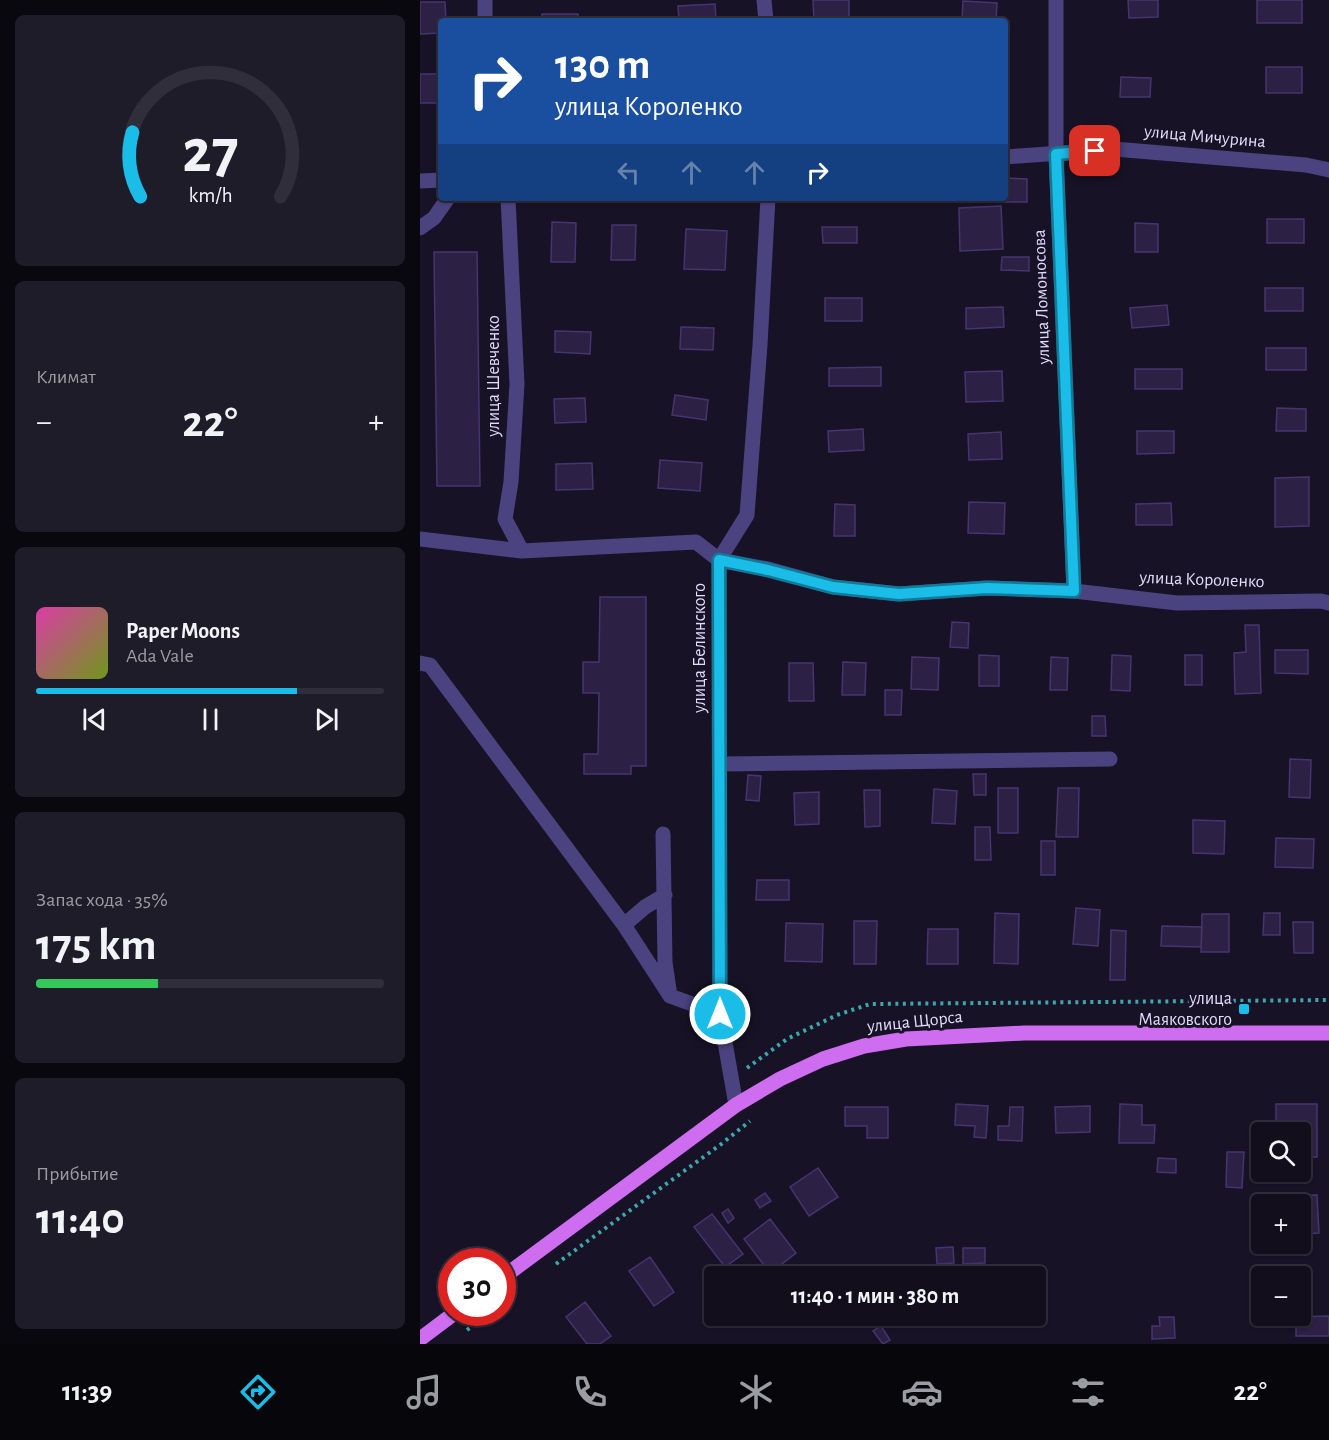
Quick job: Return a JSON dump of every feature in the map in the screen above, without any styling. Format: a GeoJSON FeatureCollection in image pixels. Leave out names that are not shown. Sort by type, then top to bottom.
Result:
{"type":"FeatureCollection","features":[{"type":"Feature","properties":{"kind":"main road","name":"улица Щорса"},"geometry":{"type":"LineString","coordinates":[[516,1268],[736,1105],[780,1079],[823,1059],[864,1046],[906,1039],[1024,1033],[1329,1033]]}},
{"type":"Feature","properties":{"kind":"main road"},"geometry":{"type":"LineString","coordinates":[[420,1339],[438,1326]]}},
{"type":"Feature","properties":{"kind":"street"},"geometry":{"type":"LineString","coordinates":[[485,0],[485,18]]}},
{"type":"Feature","properties":{"kind":"street"},"geometry":{"type":"LineString","coordinates":[[764,0],[766,18]]}},
{"type":"Feature","properties":{"kind":"street","name":"улица Ломоносова"},"geometry":{"type":"LineString","coordinates":[[1056,0],[1056,154],[1074,591]]}},
{"type":"Feature","properties":{"kind":"street","name":"улица Мичурина"},"geometry":{"type":"LineString","coordinates":[[1008,157],[1114,149],[1306,165],[1329,170]]}},
{"type":"Feature","properties":{"kind":"street"},"geometry":{"type":"LineString","coordinates":[[420,182],[438,180]]}},
{"type":"Feature","properties":{"kind":"street"},"geometry":{"type":"LineString","coordinates":[[420,228],[434,218],[446,201]]}},
{"type":"Feature","properties":{"kind":"street","name":"улица Шевченко"},"geometry":{"type":"LineString","coordinates":[[508,201],[517,384],[511,482],[505,519],[522,551]]}},
{"type":"Feature","properties":{"kind":"street","name":"улица Белинского"},"geometry":{"type":"LineString","coordinates":[[736,1105],[720,1014],[719,560],[747,515],[768,201]]}},
{"type":"Feature","properties":{"kind":"street"},"geometry":{"type":"LineString","coordinates":[[420,539],[522,551],[696,542],[719,560]]}},
{"type":"Feature","properties":{"kind":"street","name":"улица Короленко"},"geometry":{"type":"LineString","coordinates":[[719,560],[833,587],[899,594],[987,588],[1074,591],[1177,603],[1321,601],[1329,603]]}},
{"type":"Feature","properties":{"kind":"street"},"geometry":{"type":"LineString","coordinates":[[420,663],[430,665],[624,925],[670,996],[720,1014]]}},
{"type":"Feature","properties":{"kind":"street"},"geometry":{"type":"LineString","coordinates":[[720,764],[1110,759]]}},
{"type":"Feature","properties":{"kind":"street"},"geometry":{"type":"LineString","coordinates":[[663,834],[665,962],[670,996]]}},
{"type":"Feature","properties":{"kind":"street"},"geometry":{"type":"LineString","coordinates":[[624,925],[645,907],[665,895]]}},
{"type":"Feature","properties":{"kind":"path"},"geometry":{"type":"LineString","coordinates":[[732,1079],[787,1039],[837,1015],[870,1004],[1329,1000]]}},
{"type":"Feature","properties":{"kind":"path"},"geometry":{"type":"LineString","coordinates":[[555,1265],[720,1145],[753,1118]]}},
{"type":"Feature","properties":{"kind":"path"},"geometry":{"type":"LineString","coordinates":[[516,1294],[520,1291]]}},
{"type":"Feature","properties":{"kind":"building"},"geometry":{"type":"Polygon","coordinates":[[[813,0],[849,0],[849,18],[814,18],[813,0]]]}},
{"type":"Feature","properties":{"kind":"building"},"geometry":{"type":"Polygon","coordinates":[[[1128,0],[1158,0],[1158,17],[1129,18],[1128,0]]]}},
{"type":"Feature","properties":{"kind":"building"},"geometry":{"type":"Polygon","coordinates":[[[1257,0],[1302,0],[1302,23],[1257,23],[1257,0]]]}},
{"type":"Feature","properties":{"kind":"building"},"geometry":{"type":"Polygon","coordinates":[[[963,1],[997,3],[996,18],[962,18],[963,1]]]}},
{"type":"Feature","properties":{"kind":"building"},"geometry":{"type":"Polygon","coordinates":[[[420,2],[445,2],[446,18],[438,18],[438,33],[420,34],[420,2]]]}},
{"type":"Feature","properties":{"kind":"building"},"geometry":{"type":"Polygon","coordinates":[[[715,4],[716,18],[679,18],[678,6],[715,4]]]}},
{"type":"Feature","properties":{"kind":"building"},"geometry":{"type":"Polygon","coordinates":[[[542,14],[578,14],[578,18],[542,18],[542,14]]]}},
{"type":"Feature","properties":{"kind":"building"},"geometry":{"type":"Polygon","coordinates":[[[1266,67],[1302,67],[1302,93],[1266,93],[1266,67]]]}},
{"type":"Feature","properties":{"kind":"building"},"geometry":{"type":"Polygon","coordinates":[[[420,74],[438,74],[438,103],[420,103],[420,74]]]}},
{"type":"Feature","properties":{"kind":"building"},"geometry":{"type":"Polygon","coordinates":[[[1121,77],[1151,78],[1150,97],[1120,97],[1121,77]]]}},
{"type":"Feature","properties":{"kind":"building"},"geometry":{"type":"Polygon","coordinates":[[[1008,178],[1027,179],[1027,202],[993,202],[1008,201],[1008,178]]]}},
{"type":"Feature","properties":{"kind":"building"},"geometry":{"type":"Polygon","coordinates":[[[1001,206],[1003,249],[960,251],[959,208],[1001,206]]]}},
{"type":"Feature","properties":{"kind":"building"},"geometry":{"type":"Polygon","coordinates":[[[1267,219],[1304,219],[1304,243],[1267,243],[1267,219]]]}},
{"type":"Feature","properties":{"kind":"building"},"geometry":{"type":"Polygon","coordinates":[[[552,222],[576,223],[575,262],[551,262],[552,222]]]}},
{"type":"Feature","properties":{"kind":"building"},"geometry":{"type":"Polygon","coordinates":[[[1135,223],[1158,224],[1158,252],[1135,252],[1135,223]]]}},
{"type":"Feature","properties":{"kind":"building"},"geometry":{"type":"Polygon","coordinates":[[[612,225],[636,225],[635,260],[611,260],[612,225]]]}},
{"type":"Feature","properties":{"kind":"building"},"geometry":{"type":"Polygon","coordinates":[[[822,227],[857,227],[857,243],[823,243],[822,227]]]}},
{"type":"Feature","properties":{"kind":"building"},"geometry":{"type":"Polygon","coordinates":[[[686,229],[727,231],[725,270],[684,269],[686,229]]]}},
{"type":"Feature","properties":{"kind":"building"},"geometry":{"type":"Polygon","coordinates":[[[434,252],[477,252],[480,486],[437,486],[434,252]]]}},
{"type":"Feature","properties":{"kind":"building"},"geometry":{"type":"Polygon","coordinates":[[[1002,257],[1029,257],[1029,271],[1001,270],[1002,257]]]}},
{"type":"Feature","properties":{"kind":"building"},"geometry":{"type":"Polygon","coordinates":[[[1265,288],[1303,288],[1303,311],[1265,311],[1265,288]]]}},
{"type":"Feature","properties":{"kind":"building"},"geometry":{"type":"Polygon","coordinates":[[[825,298],[862,298],[862,321],[825,321],[825,298]]]}},
{"type":"Feature","properties":{"kind":"building"},"geometry":{"type":"Polygon","coordinates":[[[1167,305],[1169,325],[1132,328],[1130,308],[1167,305]]]}},
{"type":"Feature","properties":{"kind":"building"},"geometry":{"type":"Polygon","coordinates":[[[1003,307],[1004,327],[966,329],[966,308],[1003,307]]]}},
{"type":"Feature","properties":{"kind":"building"},"geometry":{"type":"Polygon","coordinates":[[[681,327],[714,328],[713,350],[680,349],[681,327]]]}},
{"type":"Feature","properties":{"kind":"building"},"geometry":{"type":"Polygon","coordinates":[[[555,331],[591,332],[590,354],[555,352],[555,331]]]}},
{"type":"Feature","properties":{"kind":"building"},"geometry":{"type":"Polygon","coordinates":[[[1266,348],[1306,348],[1306,370],[1266,370],[1266,348]]]}},
{"type":"Feature","properties":{"kind":"building"},"geometry":{"type":"Polygon","coordinates":[[[881,367],[881,386],[829,386],[829,368],[881,367]]]}},
{"type":"Feature","properties":{"kind":"building"},"geometry":{"type":"Polygon","coordinates":[[[1135,369],[1182,369],[1182,389],[1135,389],[1135,369]]]}},
{"type":"Feature","properties":{"kind":"building"},"geometry":{"type":"Polygon","coordinates":[[[1002,371],[1003,401],[966,402],[965,372],[1002,371]]]}},
{"type":"Feature","properties":{"kind":"building"},"geometry":{"type":"Polygon","coordinates":[[[675,395],[708,400],[706,420],[672,415],[675,395]]]}},
{"type":"Feature","properties":{"kind":"building"},"geometry":{"type":"Polygon","coordinates":[[[585,398],[586,422],[555,423],[554,399],[585,398]]]}},
{"type":"Feature","properties":{"kind":"building"},"geometry":{"type":"Polygon","coordinates":[[[1277,408],[1306,409],[1306,431],[1276,431],[1277,408]]]}},
{"type":"Feature","properties":{"kind":"building"},"geometry":{"type":"Polygon","coordinates":[[[863,429],[864,450],[829,452],[828,431],[863,429]]]}},
{"type":"Feature","properties":{"kind":"building"},"geometry":{"type":"Polygon","coordinates":[[[1137,431],[1174,431],[1174,453],[1137,454],[1137,431]]]}},
{"type":"Feature","properties":{"kind":"building"},"geometry":{"type":"Polygon","coordinates":[[[1001,432],[1002,459],[969,460],[968,434],[1001,432]]]}},
{"type":"Feature","properties":{"kind":"building"},"geometry":{"type":"Polygon","coordinates":[[[660,460],[702,463],[700,491],[658,488],[660,460]]]}},
{"type":"Feature","properties":{"kind":"building"},"geometry":{"type":"Polygon","coordinates":[[[592,463],[593,489],[556,490],[556,464],[592,463]]]}},
{"type":"Feature","properties":{"kind":"building"},"geometry":{"type":"Polygon","coordinates":[[[1309,477],[1309,526],[1275,527],[1275,478],[1309,477]]]}},
{"type":"Feature","properties":{"kind":"building"},"geometry":{"type":"Polygon","coordinates":[[[969,502],[1005,503],[1004,534],[968,533],[969,502]]]}},
{"type":"Feature","properties":{"kind":"building"},"geometry":{"type":"Polygon","coordinates":[[[1171,503],[1172,525],[1136,525],[1136,504],[1171,503]]]}},
{"type":"Feature","properties":{"kind":"building"},"geometry":{"type":"Polygon","coordinates":[[[835,504],[855,505],[855,536],[834,536],[835,504]]]}},
{"type":"Feature","properties":{"kind":"building"},"geometry":{"type":"Polygon","coordinates":[[[600,597],[646,597],[646,766],[631,766],[631,774],[584,774],[584,754],[598,754],[599,693],[583,693],[583,662],[599,662],[600,597]]]}},
{"type":"Feature","properties":{"kind":"building"},"geometry":{"type":"Polygon","coordinates":[[[952,622],[969,623],[968,648],[950,647],[952,622]]]}},
{"type":"Feature","properties":{"kind":"building"},"geometry":{"type":"Polygon","coordinates":[[[1245,625],[1259,625],[1261,693],[1235,694],[1234,653],[1246,652],[1245,625]]]}},
{"type":"Feature","properties":{"kind":"building"},"geometry":{"type":"Polygon","coordinates":[[[1275,650],[1308,650],[1308,674],[1275,673],[1275,650]]]}},
{"type":"Feature","properties":{"kind":"building"},"geometry":{"type":"Polygon","coordinates":[[[979,655],[999,656],[999,686],[979,686],[979,655]]]}},
{"type":"Feature","properties":{"kind":"building"},"geometry":{"type":"Polygon","coordinates":[[[1112,655],[1131,656],[1130,691],[1111,690],[1112,655]]]}},
{"type":"Feature","properties":{"kind":"building"},"geometry":{"type":"Polygon","coordinates":[[[1185,655],[1202,655],[1202,685],[1185,685],[1185,655]]]}},
{"type":"Feature","properties":{"kind":"building"},"geometry":{"type":"Polygon","coordinates":[[[912,657],[939,658],[938,690],[911,689],[912,657]]]}},
{"type":"Feature","properties":{"kind":"building"},"geometry":{"type":"Polygon","coordinates":[[[1051,657],[1068,658],[1067,690],[1050,690],[1051,657]]]}},
{"type":"Feature","properties":{"kind":"building"},"geometry":{"type":"Polygon","coordinates":[[[843,662],[866,663],[865,695],[842,695],[843,662]]]}},
{"type":"Feature","properties":{"kind":"building"},"geometry":{"type":"Polygon","coordinates":[[[789,663],[813,663],[814,701],[789,701],[789,663]]]}},
{"type":"Feature","properties":{"kind":"building"},"geometry":{"type":"Polygon","coordinates":[[[885,690],[902,690],[901,715],[885,715],[885,690]]]}},
{"type":"Feature","properties":{"kind":"building"},"geometry":{"type":"Polygon","coordinates":[[[1092,716],[1105,716],[1106,736],[1092,736],[1092,716]]]}},
{"type":"Feature","properties":{"kind":"building"},"geometry":{"type":"Polygon","coordinates":[[[1290,759],[1311,760],[1310,798],[1289,797],[1290,759]]]}},
{"type":"Feature","properties":{"kind":"building"},"geometry":{"type":"Polygon","coordinates":[[[973,774],[986,774],[986,795],[974,795],[973,774]]]}},
{"type":"Feature","properties":{"kind":"building"},"geometry":{"type":"Polygon","coordinates":[[[748,775],[761,776],[759,801],[746,800],[748,775]]]}},
{"type":"Feature","properties":{"kind":"building"},"geometry":{"type":"Polygon","coordinates":[[[998,788],[1018,788],[1018,833],[998,833],[998,788]]]}},
{"type":"Feature","properties":{"kind":"building"},"geometry":{"type":"Polygon","coordinates":[[[1058,788],[1079,788],[1078,837],[1056,837],[1058,788]]]}},
{"type":"Feature","properties":{"kind":"building"},"geometry":{"type":"Polygon","coordinates":[[[934,789],[957,791],[955,824],[932,823],[934,789]]]}},
{"type":"Feature","properties":{"kind":"building"},"geometry":{"type":"Polygon","coordinates":[[[864,790],[880,790],[880,826],[865,827],[864,790]]]}},
{"type":"Feature","properties":{"kind":"building"},"geometry":{"type":"Polygon","coordinates":[[[819,792],[819,824],[795,825],[794,793],[819,792]]]}},
{"type":"Feature","properties":{"kind":"building"},"geometry":{"type":"Polygon","coordinates":[[[1193,820],[1225,821],[1224,854],[1193,853],[1193,820]]]}},
{"type":"Feature","properties":{"kind":"building"},"geometry":{"type":"Polygon","coordinates":[[[975,827],[990,827],[991,860],[975,860],[975,827]]]}},
{"type":"Feature","properties":{"kind":"building"},"geometry":{"type":"Polygon","coordinates":[[[1276,838],[1314,839],[1313,868],[1275,867],[1276,838]]]}},
{"type":"Feature","properties":{"kind":"building"},"geometry":{"type":"Polygon","coordinates":[[[1041,841],[1055,841],[1055,875],[1041,875],[1041,841]]]}},
{"type":"Feature","properties":{"kind":"building"},"geometry":{"type":"Polygon","coordinates":[[[757,880],[789,880],[789,900],[756,900],[757,880]]]}},
{"type":"Feature","properties":{"kind":"building"},"geometry":{"type":"Polygon","coordinates":[[[1076,908],[1100,910],[1098,946],[1073,944],[1076,908]]]}},
{"type":"Feature","properties":{"kind":"building"},"geometry":{"type":"Polygon","coordinates":[[[995,913],[1019,914],[1018,964],[994,963],[995,913]]]}},
{"type":"Feature","properties":{"kind":"building"},"geometry":{"type":"Polygon","coordinates":[[[1264,913],[1280,913],[1280,935],[1263,935],[1264,913]]]}},
{"type":"Feature","properties":{"kind":"building"},"geometry":{"type":"Polygon","coordinates":[[[1202,914],[1229,914],[1229,952],[1201,952],[1202,914]]]}},
{"type":"Feature","properties":{"kind":"building"},"geometry":{"type":"Polygon","coordinates":[[[854,921],[877,921],[876,964],[854,964],[854,921]]]}},
{"type":"Feature","properties":{"kind":"building"},"geometry":{"type":"Polygon","coordinates":[[[1293,922],[1313,922],[1313,953],[1294,953],[1293,922]]]}},
{"type":"Feature","properties":{"kind":"building"},"geometry":{"type":"Polygon","coordinates":[[[786,923],[823,924],[822,962],[785,961],[786,923]]]}},
{"type":"Feature","properties":{"kind":"building"},"geometry":{"type":"Polygon","coordinates":[[[1162,926],[1202,927],[1201,947],[1161,946],[1162,926]]]}},
{"type":"Feature","properties":{"kind":"building"},"geometry":{"type":"Polygon","coordinates":[[[928,929],[958,929],[958,964],[927,964],[928,929]]]}},
{"type":"Feature","properties":{"kind":"building"},"geometry":{"type":"Polygon","coordinates":[[[1111,930],[1126,931],[1125,980],[1110,980],[1111,930]]]}},
{"type":"Feature","properties":{"kind":"building"},"geometry":{"type":"Polygon","coordinates":[[[956,1104],[988,1106],[986,1138],[974,1137],[975,1126],[955,1125],[956,1104]]]}},
{"type":"Feature","properties":{"kind":"building"},"geometry":{"type":"Polygon","coordinates":[[[1120,1104],[1142,1105],[1142,1125],[1155,1125],[1154,1143],[1119,1143],[1120,1104]]]}},
{"type":"Feature","properties":{"kind":"building"},"geometry":{"type":"Polygon","coordinates":[[[1276,1104],[1317,1104],[1317,1157],[1311,1157],[1311,1122],[1276,1122],[1276,1104]]]}},
{"type":"Feature","properties":{"kind":"building"},"geometry":{"type":"Polygon","coordinates":[[[1090,1106],[1090,1132],[1056,1133],[1055,1107],[1090,1106]]]}},
{"type":"Feature","properties":{"kind":"building"},"geometry":{"type":"Polygon","coordinates":[[[845,1107],[888,1107],[888,1138],[867,1138],[867,1126],[845,1126],[845,1107]]]}},
{"type":"Feature","properties":{"kind":"building"},"geometry":{"type":"Polygon","coordinates":[[[1010,1107],[1023,1107],[1022,1141],[998,1140],[998,1126],[1009,1126],[1010,1107]]]}},
{"type":"Feature","properties":{"kind":"building"},"geometry":{"type":"Polygon","coordinates":[[[1227,1152],[1244,1152],[1242,1188],[1226,1187],[1227,1152]]]}},
{"type":"Feature","properties":{"kind":"building"},"geometry":{"type":"Polygon","coordinates":[[[1158,1158],[1176,1159],[1176,1173],[1157,1172],[1158,1158]]]}},
{"type":"Feature","properties":{"kind":"building"},"geometry":{"type":"Polygon","coordinates":[[[818,1168],[838,1197],[809,1216],[790,1187],[818,1168]]]}},
{"type":"Feature","properties":{"kind":"building"},"geometry":{"type":"Polygon","coordinates":[[[765,1193],[771,1201],[760,1208],[755,1200],[765,1193]]]}},
{"type":"Feature","properties":{"kind":"building"},"geometry":{"type":"Polygon","coordinates":[[[1311,1195],[1317,1195],[1319,1233],[1311,1233],[1311,1195]]]}},
{"type":"Feature","properties":{"kind":"building"},"geometry":{"type":"Polygon","coordinates":[[[728,1209],[734,1218],[728,1223],[722,1213],[728,1209]]]}},
{"type":"Feature","properties":{"kind":"building"},"geometry":{"type":"Polygon","coordinates":[[[712,1214],[743,1254],[724,1266],[694,1227],[712,1214]]]}},
{"type":"Feature","properties":{"kind":"building"},"geometry":{"type":"Polygon","coordinates":[[[770,1219],[796,1253],[779,1266],[765,1266],[744,1239],[770,1219]]]}},
{"type":"Feature","properties":{"kind":"building"},"geometry":{"type":"Polygon","coordinates":[[[953,1247],[954,1263],[937,1264],[936,1248],[953,1247]]]}},
{"type":"Feature","properties":{"kind":"building"},"geometry":{"type":"Polygon","coordinates":[[[963,1248],[985,1248],[985,1263],[963,1264],[963,1248]]]}},
{"type":"Feature","properties":{"kind":"building"},"geometry":{"type":"Polygon","coordinates":[[[650,1257],[674,1292],[654,1306],[629,1271],[650,1257]]]}},
{"type":"Feature","properties":{"kind":"building"},"geometry":{"type":"Polygon","coordinates":[[[585,1302],[611,1336],[600,1344],[587,1344],[566,1317],[585,1302]]]}},
{"type":"Feature","properties":{"kind":"building"},"geometry":{"type":"Polygon","coordinates":[[[1329,1316],[1329,1336],[1296,1336],[1296,1326],[1311,1326],[1311,1317],[1329,1316]]]}},
{"type":"Feature","properties":{"kind":"building"},"geometry":{"type":"Polygon","coordinates":[[[1159,1317],[1174,1317],[1175,1338],[1152,1339],[1152,1326],[1160,1326],[1159,1317]]]}},
{"type":"Feature","properties":{"kind":"building"},"geometry":{"type":"Polygon","coordinates":[[[881,1326],[890,1340],[883,1344],[873,1331],[881,1326]]]}},
{"type":"Feature","properties":{"kind":"place","name":"улица Маяковского"},"geometry":{"type":"Point","coordinates":[1244,1009]}},
{"type":"Feature","properties":{"kind":"route"},"geometry":{"type":"LineString","coordinates":[[720,1014],[719,560],[833,587],[899,594],[987,588],[1074,591],[1056,154],[1095,151]]}}]}
